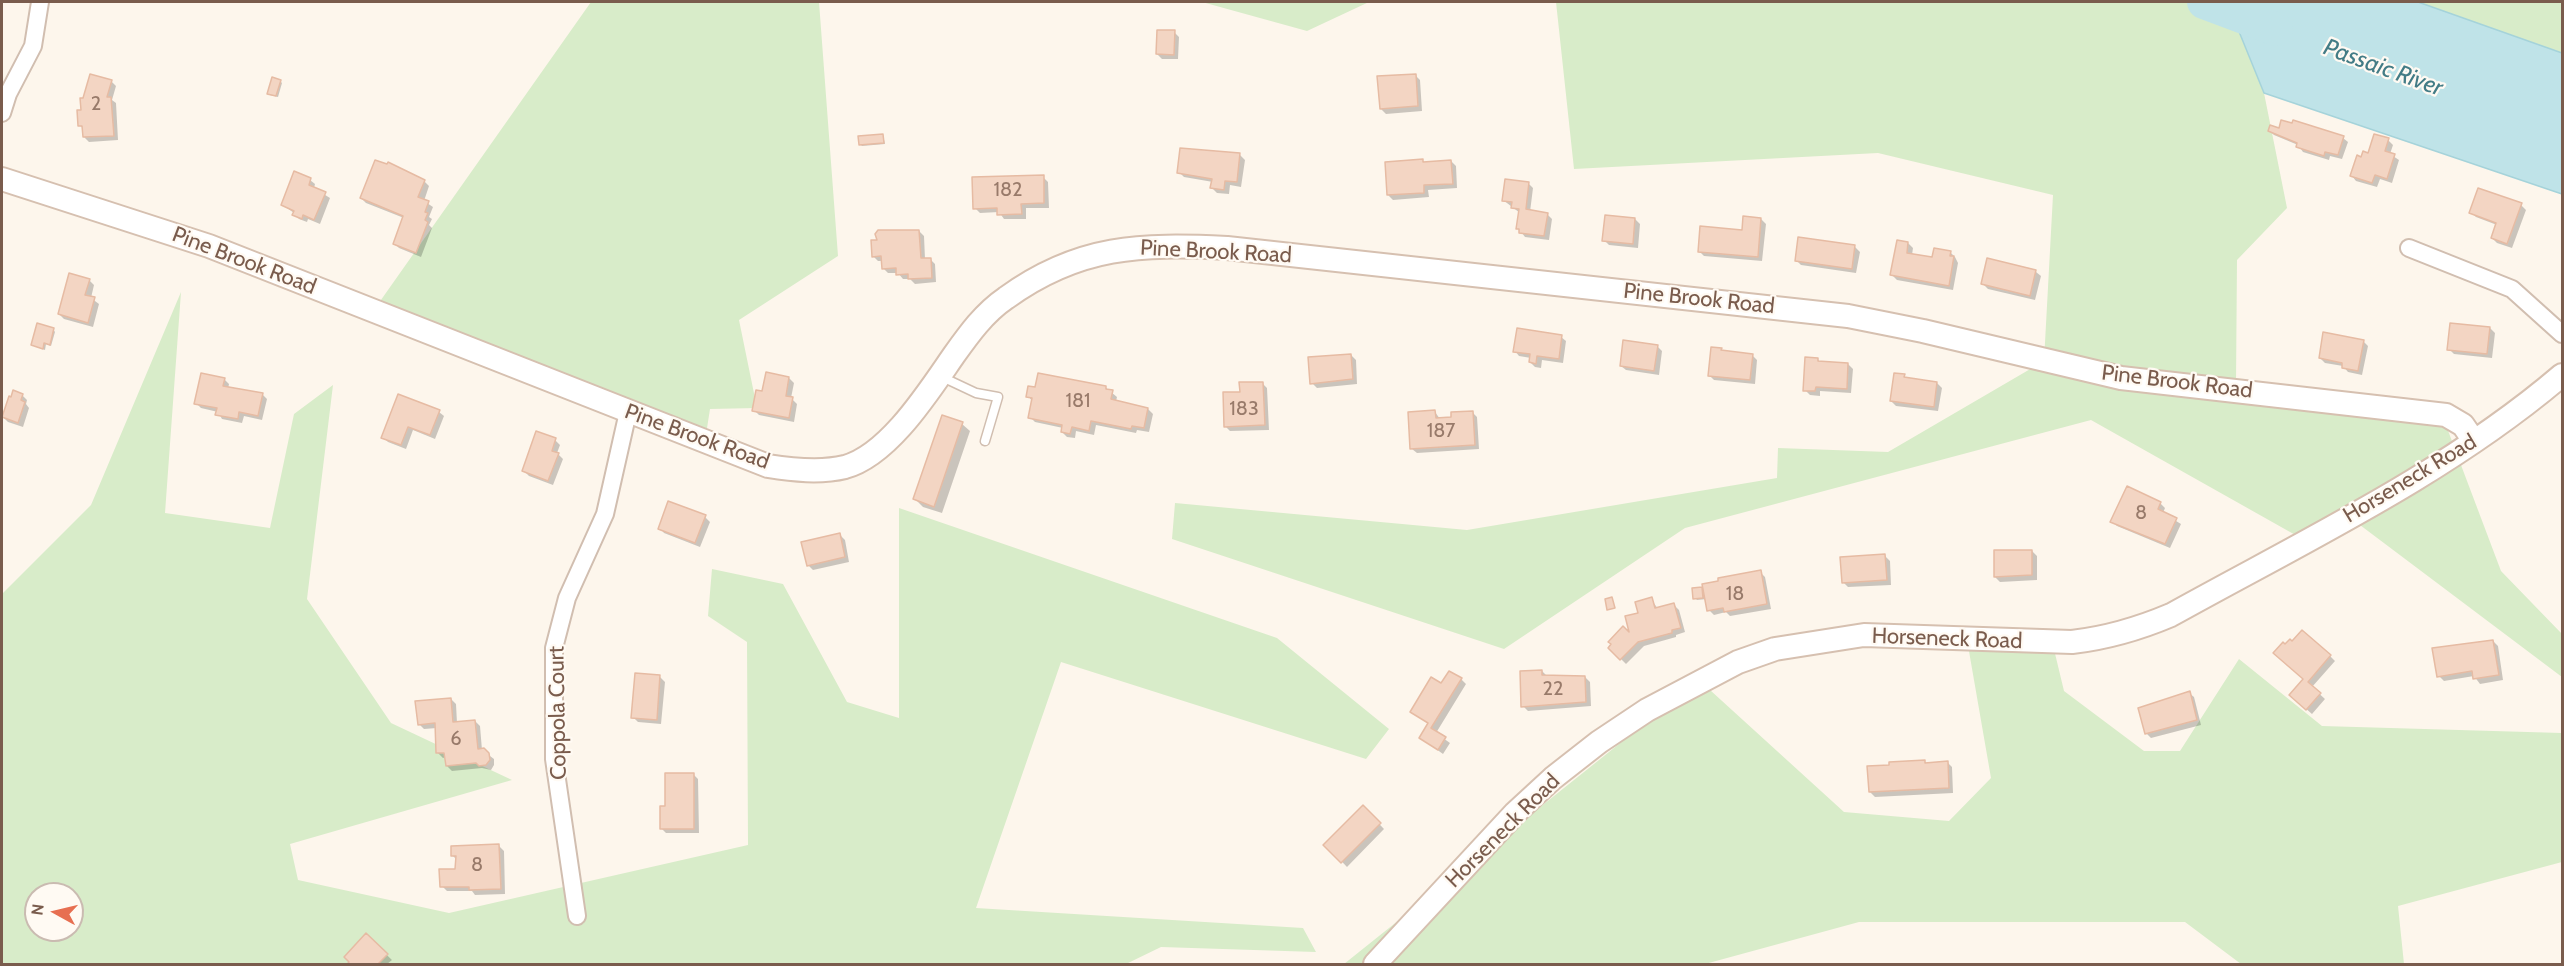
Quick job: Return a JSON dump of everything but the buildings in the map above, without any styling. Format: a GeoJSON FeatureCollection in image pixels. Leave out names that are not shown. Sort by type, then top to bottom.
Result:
{"type":"FeatureCollection","features":[{"type":"Feature","properties":{"kind":"street"},"geometry":{"type":"LineString","coordinates":[[2,113],[8,94],[33,46],[40,2]]}},
{"type":"Feature","properties":{"kind":"street","name":"Pine Brook Road"},"geometry":{"type":"LineString","coordinates":[[2,179],[209,246],[768,466],[794,470],[826,470],[857,462],[889,440],[969,334],[1005,298],[1074,261],[1098,253],[1125,248],[1206,247],[1450,271],[1848,316],[1923,331],[2121,378],[2446,415],[2463,425],[2474,441]]}},
{"type":"Feature","properties":{"kind":"street"},"geometry":{"type":"LineString","coordinates":[[2409,248],[2512,289],[2562,334]]}},
{"type":"Feature","properties":{"kind":"street","name":"Horseneck Road"},"geometry":{"type":"LineString","coordinates":[[1375,964],[1515,813],[1553,778],[1599,742],[1647,710],[1738,662],[1775,649],[1864,635],[2072,642],[2098,639],[2135,630],[2171,615],[2390,494],[2528,404],[2562,375]]}},
{"type":"Feature","properties":{"kind":"street","name":"Coppola Court"},"geometry":{"type":"LineString","coordinates":[[577,916],[554,759],[554,648],[567,598],[605,514],[628,412]]}},
{"type":"Feature","properties":{"kind":"lane"},"geometry":{"type":"LineString","coordinates":[[939,376],[976,393],[998,397],[985,441]]}},
{"type":"Feature","properties":{"kind":"green space"},"geometry":{"type":"Polygon","coordinates":[[[591,2],[819,2],[838,256],[739,320],[757,408],[710,409],[705,441],[376,307],[591,2]]]}},
{"type":"Feature","properties":{"kind":"green space"},"geometry":{"type":"Polygon","coordinates":[[[1202,2],[1369,2],[1307,31],[1202,2]]]}},
{"type":"Feature","properties":{"kind":"green space"},"geometry":{"type":"Polygon","coordinates":[[[1556,2],[2227,2],[2264,93],[2287,208],[2237,260],[2236,383],[2444,420],[2501,571],[2562,634],[2562,677],[2344,513],[2306,541],[2091,420],[1685,528],[1504,649],[1172,539],[1175,503],[1467,530],[1777,478],[1778,448],[1888,452],[2044,361],[2053,195],[1878,153],[1574,169],[1556,2]]]}},
{"type":"Feature","properties":{"kind":"green space"},"geometry":{"type":"Polygon","coordinates":[[[2418,2],[2562,2],[2562,53],[2418,2]]]}},
{"type":"Feature","properties":{"kind":"green space"},"geometry":{"type":"Polygon","coordinates":[[[181,292],[165,513],[270,528],[294,414],[333,385],[307,599],[391,723],[512,780],[290,844],[298,880],[449,913],[748,845],[747,642],[708,616],[712,569],[783,584],[847,702],[899,718],[899,508],[1277,638],[1389,729],[1366,759],[1061,662],[976,908],[1303,928],[1316,952],[1161,947],[1126,964],[2,964],[2,594],[91,505],[181,292]]]}},
{"type":"Feature","properties":{"kind":"green space"},"geometry":{"type":"Polygon","coordinates":[[[1966,634],[2052,641],[2064,691],[2144,751],[2180,751],[2239,659],[2322,726],[2562,733],[2562,862],[2398,906],[2404,964],[2241,964],[2185,922],[1859,922],[1705,964],[1344,964],[1699,680],[1844,812],[1949,821],[1991,778],[1966,634]]]}},
{"type":"Feature","properties":{"kind":"water"},"geometry":{"type":"Polygon","coordinates":[[[2227,2],[2418,2],[2562,53],[2562,194],[2264,93],[2227,2]]]}},
{"type":"Feature","properties":{"kind":"waterway","name":"Passaic River"},"geometry":{"type":"LineString","coordinates":[[2204,2],[2276,29]]}}]}
